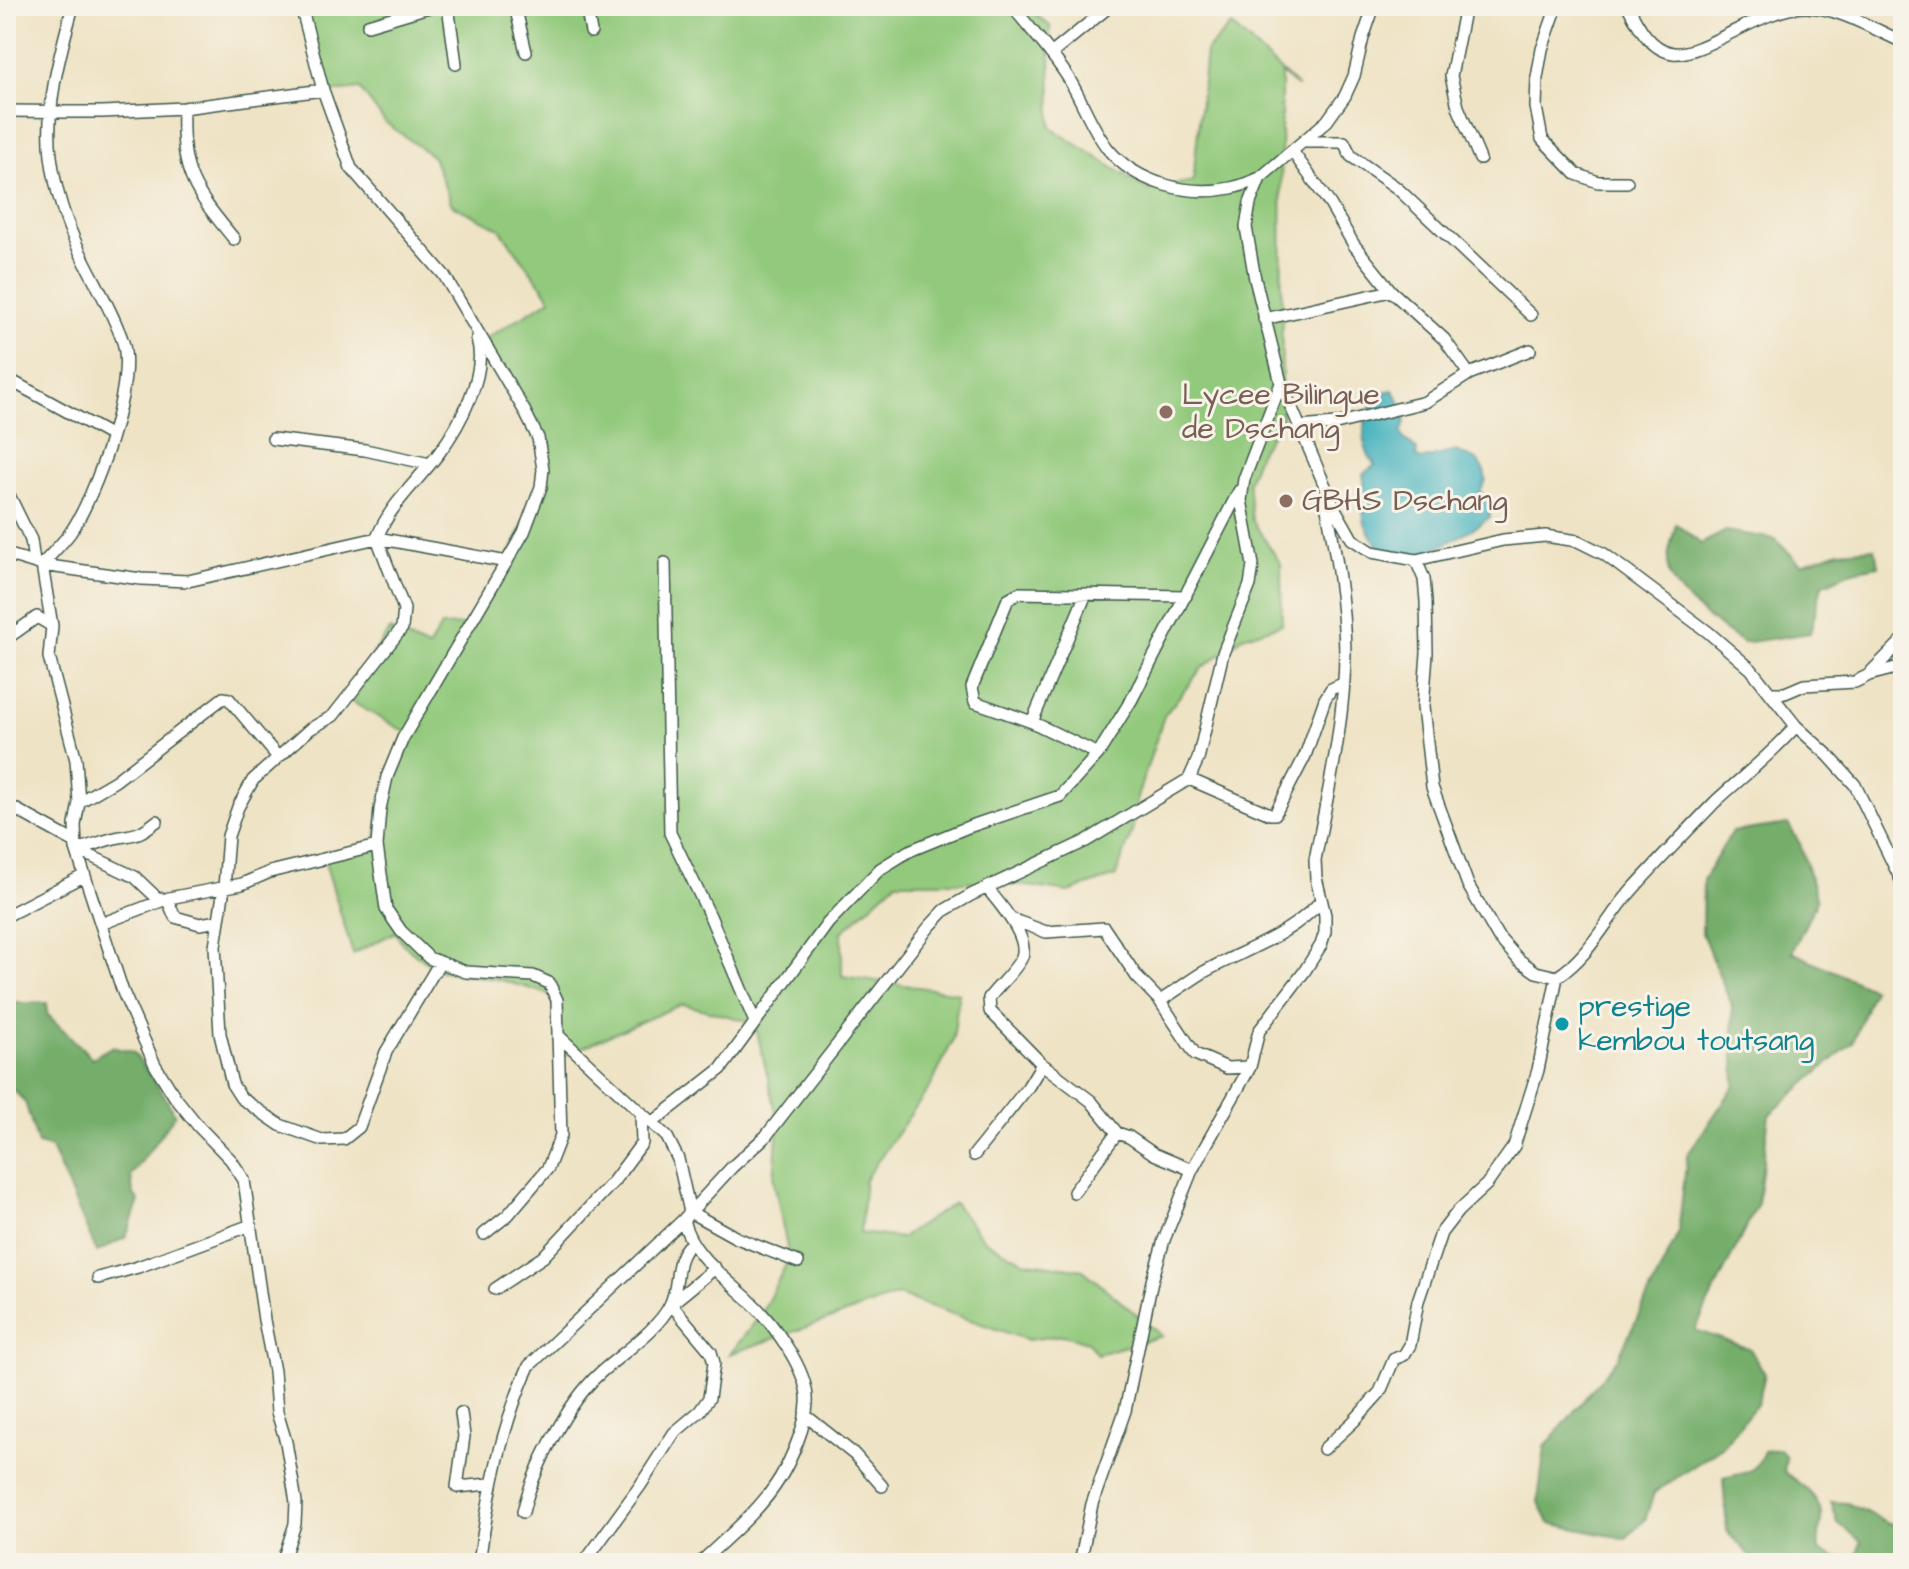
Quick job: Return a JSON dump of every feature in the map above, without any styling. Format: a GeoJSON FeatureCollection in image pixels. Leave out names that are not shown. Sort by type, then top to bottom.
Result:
{"type":"FeatureCollection","features":[{"type":"Feature","properties":{"kind":"street"},"geometry":{"type":"LineString","coordinates":[[38,563],[71,531],[94,486],[112,436],[126,369],[124,345],[65,216],[52,159],[51,111],[55,78],[73,6]]}},
{"type":"Feature","properties":{"kind":"street"},"geometry":{"type":"LineString","coordinates":[[301,6],[323,90],[351,168],[444,275],[524,410],[538,438],[543,469],[541,487],[524,532],[403,738],[387,777],[377,846],[386,909],[420,952],[466,972],[533,976],[549,983],[557,1000],[561,1135],[548,1168],[508,1215],[484,1234]]}},
{"type":"Feature","properties":{"kind":"street"},"geometry":{"type":"LineString","coordinates":[[368,25],[432,6]]}},
{"type":"Feature","properties":{"kind":"street"},"geometry":{"type":"LineString","coordinates":[[448,6],[456,64]]}},
{"type":"Feature","properties":{"kind":"street"},"geometry":{"type":"LineString","coordinates":[[515,6],[526,52]]}},
{"type":"Feature","properties":{"kind":"street"},"geometry":{"type":"LineString","coordinates":[[586,6],[591,32]]}},
{"type":"Feature","properties":{"kind":"street"},"geometry":{"type":"LineString","coordinates":[[1012,6],[1070,80],[1087,117],[1109,150],[1131,172],[1160,184],[1191,190],[1230,188],[1260,178],[1327,121],[1345,96],[1354,76],[1374,6]]}},
{"type":"Feature","properties":{"kind":"street"},"geometry":{"type":"LineString","coordinates":[[1051,54],[1105,10],[1105,6]]}},
{"type":"Feature","properties":{"kind":"street"},"geometry":{"type":"LineString","coordinates":[[1222,6],[1233,6]]}},
{"type":"Feature","properties":{"kind":"street"},"geometry":{"type":"LineString","coordinates":[[1465,6],[1451,76],[1458,107],[1480,159]]}},
{"type":"Feature","properties":{"kind":"street"},"geometry":{"type":"LineString","coordinates":[[1557,6],[1542,49],[1537,78],[1536,107],[1542,139],[1576,174],[1598,182],[1627,182]]}},
{"type":"Feature","properties":{"kind":"street"},"geometry":{"type":"LineString","coordinates":[[1628,6],[1646,38],[1674,54],[1694,49],[1763,16],[1804,7],[1825,9],[1903,42]]}},
{"type":"Feature","properties":{"kind":"street"},"geometry":{"type":"LineString","coordinates":[[6,111],[103,112],[183,108],[323,90]]}},
{"type":"Feature","properties":{"kind":"street"},"geometry":{"type":"LineString","coordinates":[[183,108],[182,143],[188,175],[234,239]]}},
{"type":"Feature","properties":{"kind":"street"},"geometry":{"type":"LineString","coordinates":[[1302,142],[1344,142],[1351,156],[1397,188],[1531,315]]}},
{"type":"Feature","properties":{"kind":"street"},"geometry":{"type":"LineString","coordinates":[[1292,151],[1330,204],[1354,245],[1391,291],[1444,339],[1469,374]]}},
{"type":"Feature","properties":{"kind":"street"},"geometry":{"type":"LineString","coordinates":[[1260,178],[1250,203],[1246,227],[1264,319],[1281,383],[1334,507],[1352,539],[1372,552],[1416,560],[1503,540],[1545,536],[1578,541],[1604,554],[1708,632],[1751,669],[1796,726],[1855,785],[1903,884]]}},
{"type":"Feature","properties":{"kind":"street"},"geometry":{"type":"LineString","coordinates":[[1264,319],[1391,291]]}},
{"type":"Feature","properties":{"kind":"street"},"geometry":{"type":"LineString","coordinates":[[440,962],[386,1052],[359,1127],[344,1139],[322,1140],[280,1125],[241,1098],[232,1084],[220,1034],[215,946],[232,822],[253,780],[310,729],[333,716],[402,628],[404,609],[377,538],[396,503],[442,450],[465,409],[479,375],[481,350],[472,323]]}},
{"type":"Feature","properties":{"kind":"street"},"geometry":{"type":"LineString","coordinates":[[1299,427],[1336,424],[1425,402],[1469,374],[1530,350]]}},
{"type":"Feature","properties":{"kind":"street"},"geometry":{"type":"LineString","coordinates":[[6,378],[112,436]]}},
{"type":"Feature","properties":{"kind":"street"},"geometry":{"type":"LineString","coordinates":[[652,1123],[721,1069],[828,923],[880,869],[909,851],[968,827],[1060,796],[1098,754],[1132,699],[1244,479],[1281,383]]}},
{"type":"Feature","properties":{"kind":"street"},"geometry":{"type":"LineString","coordinates":[[273,439],[365,450],[430,464]]}},
{"type":"Feature","properties":{"kind":"street"},"geometry":{"type":"LineString","coordinates":[[1080,1563],[1092,1504],[1125,1411],[1152,1281],[1164,1240],[1192,1170],[1250,1067],[1263,1023],[1304,972],[1321,945],[1325,932],[1315,860],[1336,742],[1345,654],[1343,603],[1320,470]]}},
{"type":"Feature","properties":{"kind":"street"},"geometry":{"type":"LineString","coordinates":[[479,1563],[490,1484],[517,1391],[529,1366],[766,1136],[945,910],[1086,841],[1189,779],[1198,759],[1223,653],[1250,585],[1253,565],[1241,500],[1244,479]]}},
{"type":"Feature","properties":{"kind":"street"},"geometry":{"type":"LineString","coordinates":[[6,489],[31,540],[52,626],[49,657],[76,760],[79,802],[75,825],[76,849]]}},
{"type":"Feature","properties":{"kind":"street"},"geometry":{"type":"LineString","coordinates":[[6,554],[38,563],[141,579],[188,581],[377,538],[507,562]]}},
{"type":"Feature","properties":{"kind":"street"},"geometry":{"type":"LineString","coordinates":[[1416,560],[1424,579],[1426,601],[1427,653],[1423,707],[1432,787],[1468,885],[1498,937],[1519,960],[1536,972],[1557,977],[1573,967],[1629,892],[1716,802],[1775,750],[1796,726]]}},
{"type":"Feature","properties":{"kind":"street"},"geometry":{"type":"LineString","coordinates":[[665,563],[670,833],[710,916],[755,1022]]}},
{"type":"Feature","properties":{"kind":"street"},"geometry":{"type":"LineString","coordinates":[[1098,754],[1032,722],[975,702],[972,687],[1008,599],[1019,593],[1186,596]]}},
{"type":"Feature","properties":{"kind":"street"},"geometry":{"type":"LineString","coordinates":[[1032,722],[1086,594]]}},
{"type":"Feature","properties":{"kind":"street"},"geometry":{"type":"LineString","coordinates":[[6,639],[37,617],[52,626]]}},
{"type":"Feature","properties":{"kind":"street"},"geometry":{"type":"LineString","coordinates":[[1869,675],[1903,640]]}},
{"type":"Feature","properties":{"kind":"street"},"geometry":{"type":"LineString","coordinates":[[1770,693],[1785,693],[1804,685],[1855,682],[1903,666]]}},
{"type":"Feature","properties":{"kind":"street"},"geometry":{"type":"LineString","coordinates":[[1189,779],[1275,814],[1305,756],[1325,699],[1331,689],[1342,684]]}},
{"type":"Feature","properties":{"kind":"street"},"geometry":{"type":"LineString","coordinates":[[79,802],[115,781],[223,698],[229,699],[277,756]]}},
{"type":"Feature","properties":{"kind":"street"},"geometry":{"type":"LineString","coordinates":[[6,804],[75,842],[83,876],[123,992],[155,1065],[183,1107],[231,1160],[244,1180],[274,1371],[277,1412],[286,1442],[296,1502],[295,1524],[282,1563]]}},
{"type":"Feature","properties":{"kind":"street"},"geometry":{"type":"LineString","coordinates":[[76,849],[103,844],[113,838],[131,837],[157,821]]}},
{"type":"Feature","properties":{"kind":"street"},"geometry":{"type":"LineString","coordinates":[[101,924],[161,900],[242,884],[270,872],[377,846]]}},
{"type":"Feature","properties":{"kind":"street"},"geometry":{"type":"LineString","coordinates":[[76,849],[135,877],[161,900],[168,901],[175,917],[200,924],[218,921]]}},
{"type":"Feature","properties":{"kind":"street"},"geometry":{"type":"LineString","coordinates":[[6,916],[83,876]]}},
{"type":"Feature","properties":{"kind":"street"},"geometry":{"type":"LineString","coordinates":[[987,888],[1011,919],[1023,943],[1023,956],[989,998],[990,1011],[1042,1064],[1091,1101],[1117,1133],[1129,1137],[1154,1154],[1192,1170]]}},
{"type":"Feature","properties":{"kind":"street"},"geometry":{"type":"LineString","coordinates":[[1160,1001],[1203,973],[1275,939],[1321,901]]}},
{"type":"Feature","properties":{"kind":"street"},"geometry":{"type":"LineString","coordinates":[[1011,919],[1046,932],[1104,928],[1137,977],[1160,1001],[1195,1054],[1227,1068],[1250,1067]]}},
{"type":"Feature","properties":{"kind":"street"},"geometry":{"type":"LineString","coordinates":[[1324,1449],[1380,1392],[1394,1359],[1404,1355],[1410,1345],[1418,1301],[1441,1233],[1458,1211],[1487,1184],[1514,1146],[1538,1070],[1557,977]]}},
{"type":"Feature","properties":{"kind":"street"},"geometry":{"type":"LineString","coordinates":[[560,1037],[667,1137],[678,1159],[691,1243],[758,1308],[786,1345],[803,1380],[808,1401],[805,1415],[780,1478],[734,1532],[700,1563]]}},
{"type":"Feature","properties":{"kind":"street"},"geometry":{"type":"LineString","coordinates":[[974,1155],[1028,1087],[1042,1064]]}},
{"type":"Feature","properties":{"kind":"street"},"geometry":{"type":"LineString","coordinates":[[495,1289],[543,1257],[613,1182],[642,1143],[641,1111]]}},
{"type":"Feature","properties":{"kind":"street"},"geometry":{"type":"LineString","coordinates":[[1074,1192],[1117,1133]]}},
{"type":"Feature","properties":{"kind":"street"},"geometry":{"type":"LineString","coordinates":[[686,1216],[798,1262]]}},
{"type":"Feature","properties":{"kind":"street"},"geometry":{"type":"LineString","coordinates":[[98,1278],[138,1267],[251,1225]]}},
{"type":"Feature","properties":{"kind":"street"},"geometry":{"type":"LineString","coordinates":[[584,1563],[674,1433],[700,1411],[709,1398],[714,1363],[711,1352],[671,1304],[676,1267],[683,1250],[691,1243]]}},
{"type":"Feature","properties":{"kind":"street"},"geometry":{"type":"LineString","coordinates":[[523,1512],[540,1460],[586,1388],[660,1319],[671,1304],[715,1268]]}},
{"type":"Feature","properties":{"kind":"street"},"geometry":{"type":"LineString","coordinates":[[461,1413],[464,1436],[457,1487],[490,1484]]}},
{"type":"Feature","properties":{"kind":"street"},"geometry":{"type":"LineString","coordinates":[[805,1415],[855,1455],[882,1486]]}},
{"type":"Feature","properties":{"kind":"green space"},"geometry":{"type":"Polygon","coordinates":[[[302,6],[1025,6],[1050,26],[1051,128],[1148,190],[1193,181],[1206,51],[1231,25],[1298,87],[1281,74],[1282,419],[1259,453],[1248,482],[1252,520],[1281,564],[1282,624],[1243,637],[1202,668],[1164,716],[1138,794],[1132,832],[1116,876],[1069,892],[999,882],[896,882],[842,932],[842,976],[959,993],[953,1040],[932,1084],[865,1179],[860,1233],[901,1238],[954,1203],[985,1241],[1023,1261],[1083,1270],[1162,1336],[1097,1354],[1088,1342],[1063,1335],[1028,1340],[898,1295],[730,1354],[762,1313],[789,1258],[774,1181],[778,1120],[755,1023],[682,1004],[560,1057],[552,995],[501,980],[436,970],[403,944],[395,932],[353,954],[323,856],[375,848],[381,803],[407,733],[343,697],[390,630],[428,648],[441,626],[473,625],[503,571],[541,483],[539,441],[485,339],[551,299],[499,228],[452,205],[433,157],[385,122],[360,89],[325,93],[302,6]]]}},
{"type":"Feature","properties":{"kind":"green space"},"geometry":{"type":"Polygon","coordinates":[[[1676,524],[1701,544],[1726,531],[1775,539],[1801,564],[1839,551],[1875,548],[1878,566],[1853,571],[1822,585],[1810,633],[1743,643],[1699,610],[1671,578],[1668,557],[1676,524]]]}},
{"type":"Feature","properties":{"kind":"green space"},"geometry":{"type":"Polygon","coordinates":[[[1788,824],[1800,844],[1817,900],[1792,952],[1873,989],[1853,1042],[1769,1115],[1758,1203],[1695,1330],[1750,1349],[1765,1374],[1758,1403],[1722,1447],[1654,1493],[1645,1520],[1625,1539],[1549,1523],[1538,1500],[1545,1447],[1618,1358],[1678,1234],[1687,1155],[1735,1085],[1732,1006],[1702,933],[1703,880],[1732,832],[1788,824]]]}},
{"type":"Feature","properties":{"kind":"green space"},"geometry":{"type":"Polygon","coordinates":[[[14,1003],[47,1003],[47,1014],[92,1058],[111,1047],[133,1052],[175,1115],[131,1176],[133,1193],[139,1201],[126,1237],[97,1252],[51,1148],[38,1144],[25,1102],[6,1082],[6,1011],[14,1003]]]}},
{"type":"Feature","properties":{"kind":"green space"},"geometry":{"type":"Polygon","coordinates":[[[1780,1449],[1786,1457],[1784,1472],[1809,1492],[1819,1505],[1819,1551],[1835,1557],[1855,1558],[1861,1541],[1838,1523],[1831,1502],[1847,1503],[1891,1524],[1903,1517],[1903,1555],[1898,1563],[1762,1563],[1748,1554],[1727,1531],[1723,1478],[1748,1472],[1757,1465],[1764,1451],[1780,1449]]]}},
{"type":"Feature","properties":{"kind":"water"},"geometry":{"type":"Polygon","coordinates":[[[1393,390],[1403,410],[1403,438],[1417,450],[1416,456],[1420,460],[1455,451],[1477,460],[1486,480],[1480,492],[1490,500],[1490,517],[1482,523],[1432,550],[1406,557],[1383,550],[1373,539],[1363,511],[1363,474],[1375,465],[1369,457],[1364,439],[1366,420],[1377,393],[1393,390]]]}},
{"type":"Feature","properties":{"kind":"place","name":"Lycee Bilingue de Dschang"},"geometry":{"type":"Point","coordinates":[1166,412]}},
{"type":"Feature","properties":{"kind":"place","name":"GBHS Dschang"},"geometry":{"type":"Point","coordinates":[1286,501]}},
{"type":"Feature","properties":{"kind":"place","name":"prestige kembou toutsang"},"geometry":{"type":"Point","coordinates":[1562,1024]}}]}
